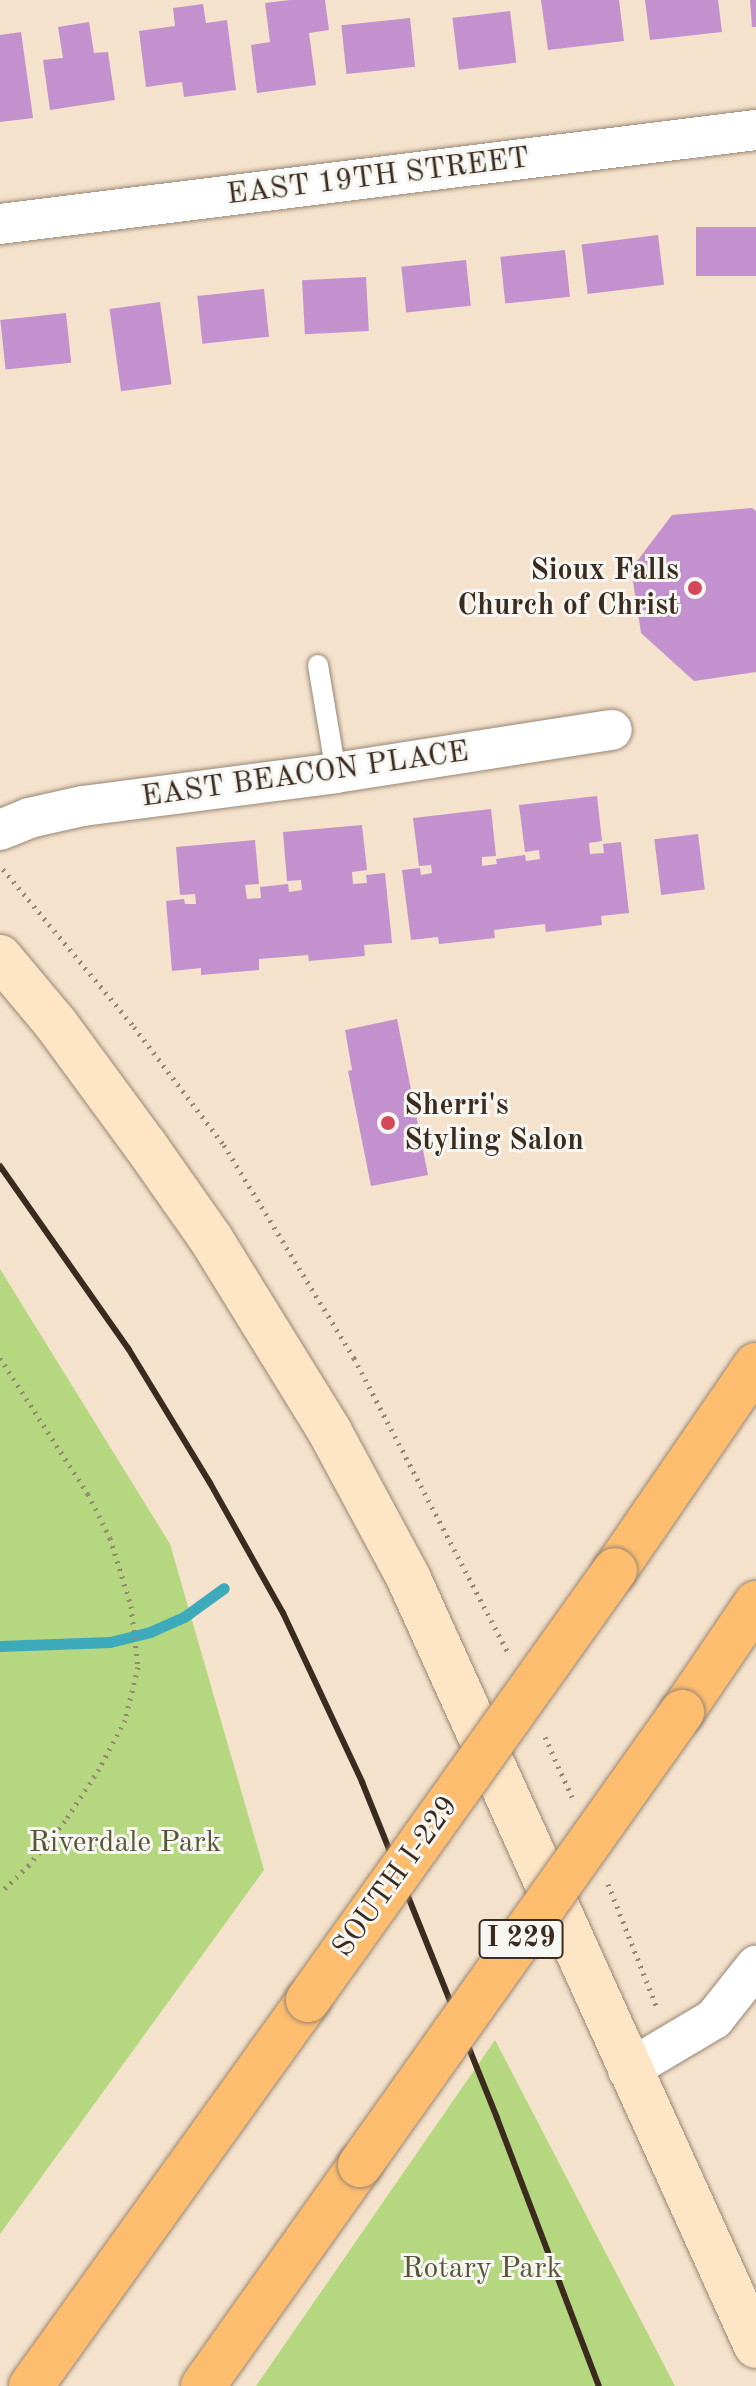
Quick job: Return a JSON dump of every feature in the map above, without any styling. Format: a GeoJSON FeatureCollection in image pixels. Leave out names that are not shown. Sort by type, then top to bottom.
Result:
{"type":"FeatureCollection","features":[{"type":"Feature","properties":{"kind":"highway","name":"SOUTH I-229"},"geometry":{"type":"LineString","coordinates":[[31,2386],[615,1570],[756,1365]]}},
{"type":"Feature","properties":{"kind":"highway","name":"I 229"},"geometry":{"type":"LineString","coordinates":[[203,2386],[682,1712],[756,1603]]}},
{"type":"Feature","properties":{"kind":"main road"},"geometry":{"type":"LineString","coordinates":[[0,957],[56,1024],[211,1239],[330,1432],[408,1577],[628,2070],[756,2346]]}},
{"type":"Feature","properties":{"kind":"street","name":"EAST 19TH STREET"},"geometry":{"type":"LineString","coordinates":[[0,224],[756,130]]}},
{"type":"Feature","properties":{"kind":"street","name":"EAST BEACON PLACE"},"geometry":{"type":"LineString","coordinates":[[0,830],[29,818],[83,806],[336,773],[612,730]]}},
{"type":"Feature","properties":{"kind":"street"},"geometry":{"type":"LineString","coordinates":[[628,2070],[714,2019],[756,1966]]}},
{"type":"Feature","properties":{"kind":"lane"},"geometry":{"type":"LineString","coordinates":[[318,665],[336,773]]}},
{"type":"Feature","properties":{"kind":"path"},"geometry":{"type":"LineString","coordinates":[[0,1358],[88,1494],[115,1550],[131,1606],[138,1667],[125,1720],[99,1769],[56,1832],[0,1893]]}},
{"type":"Feature","properties":{"kind":"green space","name":"Riverdale Park"},"geometry":{"type":"Polygon","coordinates":[[[0,1269],[170,1544],[264,1870],[0,2234],[0,1269]]]}},
{"type":"Feature","properties":{"kind":"green space","name":"Rotary Park"},"geometry":{"type":"Polygon","coordinates":[[[495,2040],[675,2386],[256,2386],[495,2040]]]}},
{"type":"Feature","properties":{"kind":"building"},"geometry":{"type":"Polygon","coordinates":[[[325,0],[329,30],[309,33],[316,85],[257,93],[251,45],[270,42],[265,3],[325,0]]]}},
{"type":"Feature","properties":{"kind":"building"},"geometry":{"type":"Polygon","coordinates":[[[541,0],[619,0],[624,41],[548,50],[541,0]]]}},
{"type":"Feature","properties":{"kind":"building"},"geometry":{"type":"Polygon","coordinates":[[[645,0],[718,0],[722,32],[650,40],[645,0]]]}},
{"type":"Feature","properties":{"kind":"building"},"geometry":{"type":"Polygon","coordinates":[[[750,0],[756,0],[756,27],[752,27],[750,0]]]}},
{"type":"Feature","properties":{"kind":"building"},"geometry":{"type":"Polygon","coordinates":[[[203,4],[206,23],[227,20],[236,90],[184,97],[182,82],[146,87],[139,31],[175,26],[173,8],[203,4]]]}},
{"type":"Feature","properties":{"kind":"building"},"geometry":{"type":"Polygon","coordinates":[[[510,11],[516,63],[459,70],[452,18],[510,11]]]}},
{"type":"Feature","properties":{"kind":"building"},"geometry":{"type":"Polygon","coordinates":[[[410,18],[415,67],[346,74],[341,25],[410,18]]]}},
{"type":"Feature","properties":{"kind":"building"},"geometry":{"type":"Polygon","coordinates":[[[89,22],[94,53],[108,52],[115,100],[50,110],[43,60],[63,58],[58,27],[89,22]]]}},
{"type":"Feature","properties":{"kind":"building"},"geometry":{"type":"Polygon","coordinates":[[[21,32],[33,118],[0,122],[0,35],[21,32]]]}},
{"type":"Feature","properties":{"kind":"building"},"geometry":{"type":"Polygon","coordinates":[[[696,227],[756,227],[756,276],[696,276],[696,227]]]}},
{"type":"Feature","properties":{"kind":"building"},"geometry":{"type":"Polygon","coordinates":[[[658,235],[664,285],[588,294],[582,244],[658,235]]]}},
{"type":"Feature","properties":{"kind":"building"},"geometry":{"type":"Polygon","coordinates":[[[565,250],[570,297],[505,304],[500,257],[565,250]]]}},
{"type":"Feature","properties":{"kind":"building"},"geometry":{"type":"Polygon","coordinates":[[[466,260],[471,306],[406,313],[401,267],[466,260]]]}},
{"type":"Feature","properties":{"kind":"building"},"geometry":{"type":"Polygon","coordinates":[[[366,277],[369,331],[305,334],[302,280],[366,277]]]}},
{"type":"Feature","properties":{"kind":"building"},"geometry":{"type":"Polygon","coordinates":[[[264,289],[269,337],[202,344],[197,296],[264,289]]]}},
{"type":"Feature","properties":{"kind":"building"},"geometry":{"type":"Polygon","coordinates":[[[160,302],[172,384],[121,391],[109,309],[160,302]]]}},
{"type":"Feature","properties":{"kind":"building"},"geometry":{"type":"Polygon","coordinates":[[[66,313],[71,363],[6,370],[0,320],[66,313]]]}},
{"type":"Feature","properties":{"kind":"building","name":"Sioux Falls Church of Christ"},"geometry":{"type":"Polygon","coordinates":[[[752,508],[756,511],[756,672],[694,681],[641,633],[631,569],[672,515],[752,508]]]}},
{"type":"Feature","properties":{"kind":"building"},"geometry":{"type":"Polygon","coordinates":[[[597,796],[602,841],[589,843],[590,854],[604,853],[603,844],[621,842],[629,913],[601,916],[602,925],[546,932],[545,924],[494,930],[495,938],[439,944],[438,937],[411,940],[402,870],[420,868],[421,875],[432,873],[431,865],[419,866],[413,818],[491,809],[496,856],[482,857],[482,866],[497,864],[496,859],[525,855],[526,861],[540,859],[539,850],[525,852],[519,805],[597,796]]]}},
{"type":"Feature","properties":{"kind":"building"},"geometry":{"type":"Polygon","coordinates":[[[362,825],[367,870],[352,872],[353,884],[367,883],[366,875],[385,873],[392,943],[364,945],[365,956],[309,961],[308,955],[259,959],[259,970],[201,975],[201,968],[172,971],[166,901],[184,899],[185,904],[196,904],[195,894],[180,895],[176,847],[255,840],[259,884],[245,885],[247,899],[261,898],[260,887],[288,884],[289,892],[302,890],[301,880],[287,881],[283,832],[362,825]]]}},
{"type":"Feature","properties":{"kind":"building"},"geometry":{"type":"Polygon","coordinates":[[[698,834],[705,890],[661,895],[654,839],[698,834]]]}},
{"type":"Feature","properties":{"kind":"building","name":"Sherri's Styling Salon"},"geometry":{"type":"Polygon","coordinates":[[[397,1019],[428,1175],[371,1186],[348,1071],[352,1070],[345,1030],[397,1019]]]}},
{"type":"Feature","properties":{"kind":"waterway"},"geometry":{"type":"LineString","coordinates":[[0,1646],[110,1642],[150,1632],[184,1617],[224,1588]]}},
{"type":"Feature","properties":{"kind":"railway"},"geometry":{"type":"LineString","coordinates":[[0,1166],[128,1348],[210,1483],[283,1613],[362,1782],[497,2118],[599,2386]]}},
{"type":"Feature","properties":{"kind":"place","name":"Sioux Falls Church of Christ"},"geometry":{"type":"Point","coordinates":[695,588]}},
{"type":"Feature","properties":{"kind":"place","name":"Sherri's Styling Salon"},"geometry":{"type":"Point","coordinates":[388,1123]}}]}
